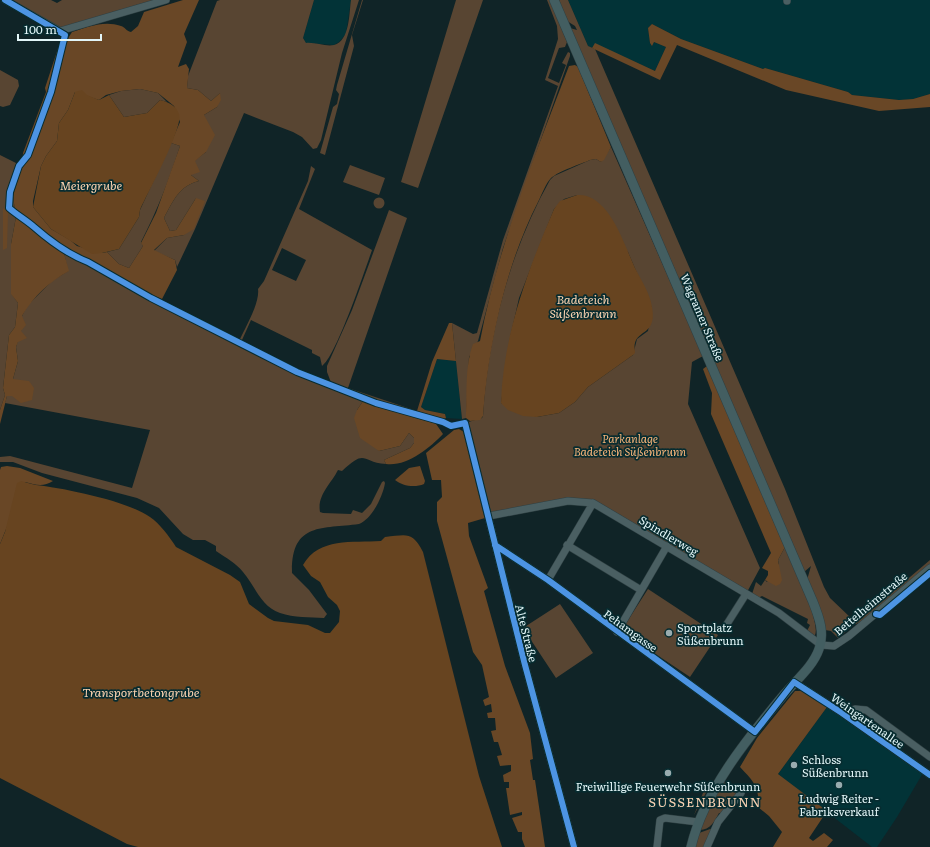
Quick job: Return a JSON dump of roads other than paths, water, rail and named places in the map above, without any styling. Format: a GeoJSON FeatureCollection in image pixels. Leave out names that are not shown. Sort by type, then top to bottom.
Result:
{"type":"FeatureCollection","features":[{"type":"Feature","properties":{"kind":"main road","name":"Wagramer Straße"},"geometry":{"type":"LineString","coordinates":[[554,0],[818,614],[822,630],[821,645]]}},
{"type":"Feature","properties":{"kind":"main road"},"geometry":{"type":"LineString","coordinates":[[691,847],[698,822],[717,784],[755,732],[815,658],[821,645]]}},
{"type":"Feature","properties":{"kind":"street"},"geometry":{"type":"LineString","coordinates":[[5,0],[60,31],[166,0]]}},
{"type":"Feature","properties":{"kind":"street","name":"Alte Straße"},"geometry":{"type":"LineString","coordinates":[[465,423],[525,665],[574,847]]}},
{"type":"Feature","properties":{"kind":"street","name":"Spindlerweg"},"geometry":{"type":"LineString","coordinates":[[489,516],[568,501],[593,502],[779,613],[821,645]]}},
{"type":"Feature","properties":{"kind":"street"},"geometry":{"type":"LineString","coordinates":[[548,580],[593,502]]}},
{"type":"Feature","properties":{"kind":"street","name":"Pehamgasse"},"geometry":{"type":"LineString","coordinates":[[495,545],[548,580],[755,732]]}},
{"type":"Feature","properties":{"kind":"street"},"geometry":{"type":"LineString","coordinates":[[567,545],[641,590]]}},
{"type":"Feature","properties":{"kind":"street"},"geometry":{"type":"LineString","coordinates":[[617,632],[667,546]]}},
{"type":"Feature","properties":{"kind":"street","name":"Bettelheimstraße"},"geometry":{"type":"LineString","coordinates":[[821,645],[831,647],[838,644],[930,568]]}},
{"type":"Feature","properties":{"kind":"street"},"geometry":{"type":"LineString","coordinates":[[727,624],[746,594]]}},
{"type":"Feature","properties":{"kind":"street","name":"Weingartenallee"},"geometry":{"type":"LineString","coordinates":[[794,682],[842,713],[930,775]]}},
{"type":"Feature","properties":{"kind":"street","name":"Weingartenallee"},"geometry":{"type":"LineString","coordinates":[[842,713],[855,709],[866,710],[930,757]]}},
{"type":"Feature","properties":{"kind":"street"},"geometry":{"type":"LineString","coordinates":[[707,847],[718,822],[741,794]]}},
{"type":"Feature","properties":{"kind":"street"},"geometry":{"type":"LineString","coordinates":[[657,847],[660,820],[664,818],[698,822]]}},
{"type":"Feature","properties":{"kind":"water","name":"Meiergrube"},"geometry":{"type":"Polygon","coordinates":[[[82,90],[87,95],[99,100],[109,95],[124,117],[147,113],[160,100],[174,106],[179,114],[179,121],[171,146],[140,210],[139,217],[119,249],[92,254],[51,229],[33,207],[41,166],[57,141],[59,123],[68,110],[75,92],[82,90]]]}},
{"type":"Feature","properties":{"kind":"water","name":"Badeteich Süßenbrunn"},"geometry":{"type":"Polygon","coordinates":[[[577,195],[585,195],[595,200],[609,214],[621,236],[649,297],[652,307],[652,322],[650,327],[637,339],[635,344],[635,353],[588,387],[575,402],[559,413],[537,417],[523,416],[508,410],[501,403],[506,353],[518,303],[535,255],[554,209],[560,201],[577,195]]]}},
{"type":"Feature","properties":{"kind":"water","name":"Transportbetongrube"},"geometry":{"type":"Polygon","coordinates":[[[21,481],[34,485],[95,496],[140,511],[157,523],[176,547],[230,575],[240,582],[249,604],[268,618],[274,621],[308,625],[325,633],[330,633],[339,622],[340,611],[337,605],[328,597],[320,582],[311,576],[303,565],[310,556],[318,550],[337,543],[381,541],[385,537],[404,535],[412,537],[423,552],[479,776],[502,847],[138,847],[127,844],[0,778],[0,544],[5,532],[17,483],[21,481]]]}},
{"type":"Feature","properties":{"kind":"place","name":"Sportplatz Süßenbrunn"},"geometry":{"type":"Point","coordinates":[669,633]}},
{"type":"Feature","properties":{"kind":"place","name":"Schloss Süßenbrunn"},"geometry":{"type":"Point","coordinates":[794,765]}},
{"type":"Feature","properties":{"kind":"place","name":"Freiwillige Feuerwehr Süßenbrunn"},"geometry":{"type":"Point","coordinates":[668,773]}},
{"type":"Feature","properties":{"kind":"place","name":"Ludwig Reiter - Fabriksverkauf"},"geometry":{"type":"Point","coordinates":[839,785]}},
{"type":"Feature","properties":{"kind":"district","name":"SÜSSENBRUNN"},"geometry":{"type":"Point","coordinates":[705,801]}},
{"type":"Feature","properties":{"kind":"park label","name":"Parkanlage Badeteich Süßenbrunn"},"geometry":{"type":"Point","coordinates":[630,444]}}]}
